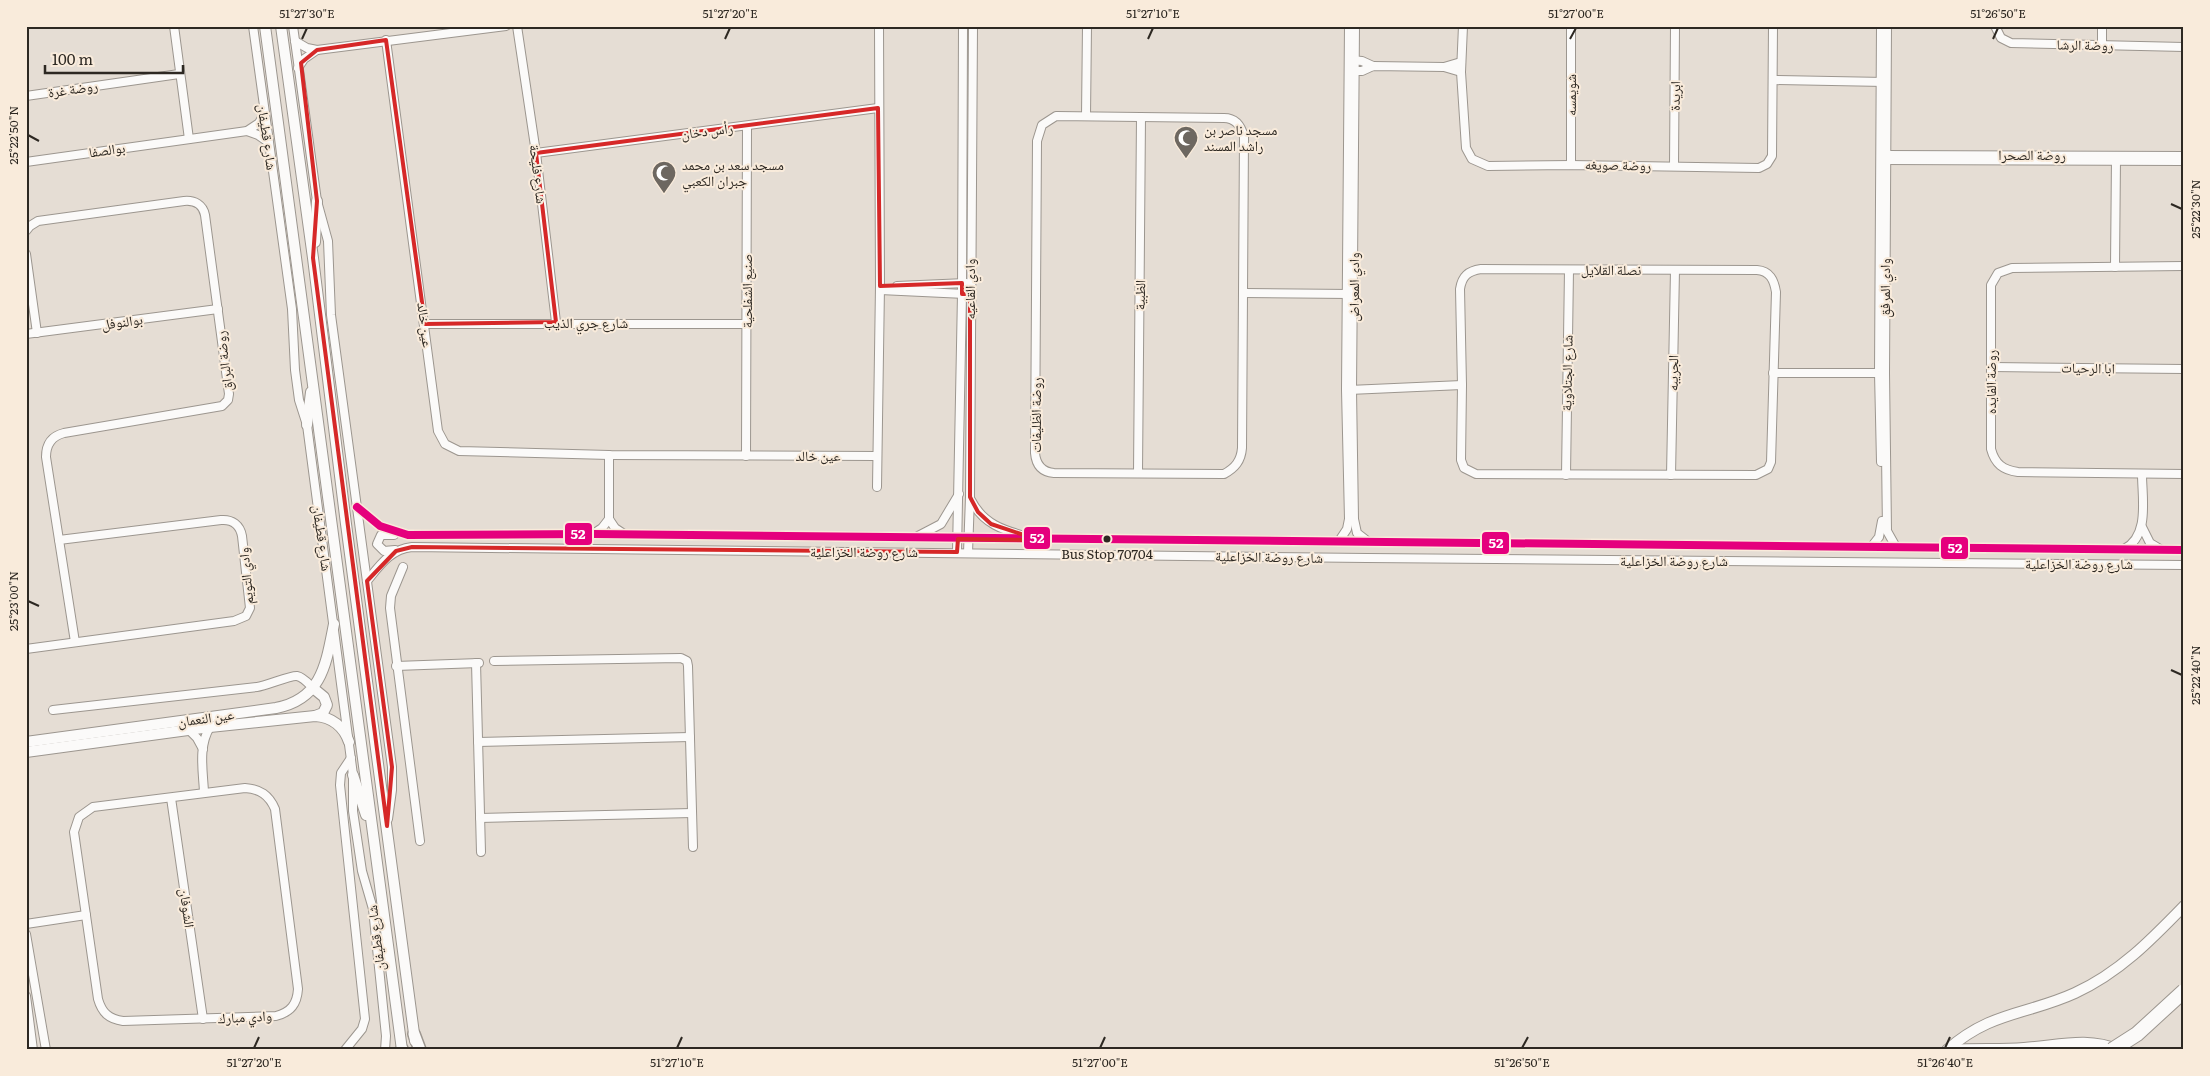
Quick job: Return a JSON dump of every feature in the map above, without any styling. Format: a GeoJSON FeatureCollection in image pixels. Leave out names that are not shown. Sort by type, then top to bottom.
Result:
{"type":"FeatureCollection","features":[{"type":"Feature","properties":{"kind":"highway"},"geometry":{"type":"LineString","coordinates":[[2112,1050],[2137,1034],[2184,991]]}},
{"type":"Feature","properties":{"kind":"main road"},"geometry":{"type":"LineString","coordinates":[[414,1034],[420,1050]]}},
{"type":"Feature","properties":{"kind":"street"},"geometry":{"type":"LineString","coordinates":[[174,26],[189,139]]}},
{"type":"Feature","properties":{"kind":"street","name":"شارع قطيفان"},"geometry":{"type":"LineString","coordinates":[[253,26],[292,308],[298,400],[307,425],[334,624],[353,775],[353,811],[362,871],[373,909],[386,1036],[385,1050]]}},
{"type":"Feature","properties":{"kind":"street","name":"شارع قطيفان"},"geometry":{"type":"LineString","coordinates":[[265,26],[402,1049]]}},
{"type":"Feature","properties":{"kind":"street","name":"شارع قطيفان"},"geometry":{"type":"LineString","coordinates":[[281,26],[416,1050]]}},
{"type":"Feature","properties":{"kind":"street","name":"شارع قطيفان"},"geometry":{"type":"LineString","coordinates":[[293,26],[317,201],[328,241],[331,316],[393,774],[387,826]]}},
{"type":"Feature","properties":{"kind":"street"},"geometry":{"type":"LineString","coordinates":[[298,68],[308,55],[317,50],[506,26]]}},
{"type":"Feature","properties":{"kind":"street","name":"شارع فليحة"},"geometry":{"type":"LineString","coordinates":[[517,26],[536,153],[556,322]]}},
{"type":"Feature","properties":{"kind":"street"},"geometry":{"type":"LineString","coordinates":[[877,487],[880,288],[879,26]]}},
{"type":"Feature","properties":{"kind":"street","name":"وادي القاعيه"},"geometry":{"type":"LineString","coordinates":[[963,26],[970,498],[968,553]]}},
{"type":"Feature","properties":{"kind":"street","name":"وادي القاعيه"},"geometry":{"type":"LineString","coordinates":[[966,283],[973,26]]}},
{"type":"Feature","properties":{"kind":"street"},"geometry":{"type":"LineString","coordinates":[[1086,116],[1087,26]]}},
{"type":"Feature","properties":{"kind":"street","name":"وادي المعراض"},"geometry":{"type":"LineString","coordinates":[[1339,541],[1345,534],[1349,519],[1351,60],[1349,26]]}},
{"type":"Feature","properties":{"kind":"street","name":"وادي المعراض"},"geometry":{"type":"LineString","coordinates":[[1351,60],[1355,26]]}},
{"type":"Feature","properties":{"kind":"street","name":"روضة صويغه"},"geometry":{"type":"LineString","coordinates":[[1463,26],[1461,72],[1466,142],[1472,159],[1488,166],[1571,164],[1759,168],[1767,164],[1772,156],[1773,26]]}},
{"type":"Feature","properties":{"kind":"street","name":"شويمسه"},"geometry":{"type":"LineString","coordinates":[[1571,26],[1571,164]]}},
{"type":"Feature","properties":{"kind":"street","name":"ابريدة"},"geometry":{"type":"LineString","coordinates":[[1674,166],[1675,26]]}},
{"type":"Feature","properties":{"kind":"street","name":"وادي المرفق"},"geometry":{"type":"LineString","coordinates":[[1881,26],[1884,82]]}},
{"type":"Feature","properties":{"kind":"street","name":"وادي المرفق"},"geometry":{"type":"LineString","coordinates":[[1872,546],[1882,529],[1883,157],[1887,26]]}},
{"type":"Feature","properties":{"kind":"street","name":"روضة الرشا"},"geometry":{"type":"LineString","coordinates":[[1995,26],[2001,38],[2011,43],[2184,47]]}},
{"type":"Feature","properties":{"kind":"street"},"geometry":{"type":"LineString","coordinates":[[2102,26],[2102,46]]}},
{"type":"Feature","properties":{"kind":"street","name":"عين خالد"},"geometry":{"type":"LineString","coordinates":[[386,40],[438,431],[445,444],[459,450],[609,455],[877,456]]}},
{"type":"Feature","properties":{"kind":"street"},"geometry":{"type":"LineString","coordinates":[[295,41],[303,46],[317,50]]}},
{"type":"Feature","properties":{"kind":"street"},"geometry":{"type":"LineString","coordinates":[[1351,60],[1373,66]]}},
{"type":"Feature","properties":{"kind":"street"},"geometry":{"type":"LineString","coordinates":[[1444,67],[1461,62]]}},
{"type":"Feature","properties":{"kind":"street"},"geometry":{"type":"LineString","coordinates":[[1351,71],[1373,66],[1444,67],[1461,72]]}},
{"type":"Feature","properties":{"kind":"street","name":"روضة غرة"},"geometry":{"type":"LineString","coordinates":[[26,96],[179,74]]}},
{"type":"Feature","properties":{"kind":"street"},"geometry":{"type":"LineString","coordinates":[[1773,80],[1884,82]]}},
{"type":"Feature","properties":{"kind":"street","name":"رأس دخان"},"geometry":{"type":"LineString","coordinates":[[536,153],[878,108]]}},
{"type":"Feature","properties":{"kind":"street"},"geometry":{"type":"LineString","coordinates":[[247,131],[259,123],[264,114]]}},
{"type":"Feature","properties":{"kind":"street","name":"روضة الظليفات"},"geometry":{"type":"LineString","coordinates":[[1086,116],[1141,117],[1229,118],[1241,127],[1244,136],[1242,448],[1239,461],[1230,471],[1217,475],[1049,472],[1040,467],[1035,458],[1036,141],[1042,125],[1051,118],[1086,116]]}},
{"type":"Feature","properties":{"kind":"street","name":"الظبية"},"geometry":{"type":"LineString","coordinates":[[1138,473],[1141,117]]}},
{"type":"Feature","properties":{"kind":"street","name":"صنيع الشفلحية"},"geometry":{"type":"LineString","coordinates":[[746,456],[747,126]]}},
{"type":"Feature","properties":{"kind":"street"},"geometry":{"type":"LineString","coordinates":[[247,131],[258,135],[268,142]]}},
{"type":"Feature","properties":{"kind":"street","name":"بوالصفا"},"geometry":{"type":"LineString","coordinates":[[26,162],[247,131]]}},
{"type":"Feature","properties":{"kind":"street","name":"روضة الصحرا"},"geometry":{"type":"LineString","coordinates":[[1883,157],[2116,158],[2184,156]]}},
{"type":"Feature","properties":{"kind":"street"},"geometry":{"type":"LineString","coordinates":[[2115,267],[2116,158]]}},
{"type":"Feature","properties":{"kind":"street","name":"روضة الصحرا"},"geometry":{"type":"LineString","coordinates":[[2116,158],[2184,162]]}},
{"type":"Feature","properties":{"kind":"street","name":"روضة البراق"},"geometry":{"type":"LineString","coordinates":[[26,231],[38,221],[184,201],[196,203],[202,208],[205,215],[229,394],[225,405],[64,433],[57,435],[50,442],[46,457],[74,642]]}},
{"type":"Feature","properties":{"kind":"street"},"geometry":{"type":"LineString","coordinates":[[313,258],[317,201]]}},
{"type":"Feature","properties":{"kind":"street"},"geometry":{"type":"LineString","coordinates":[[26,254],[36,333]]}},
{"type":"Feature","properties":{"kind":"street","name":"روضة الفايده"},"geometry":{"type":"LineString","coordinates":[[2184,266],[2012,268],[1998,273],[1991,284],[1991,449],[1995,460],[2001,467],[2018,472],[2184,474]]}},
{"type":"Feature","properties":{"kind":"street","name":"نصلة القلايل"},"geometry":{"type":"LineString","coordinates":[[1481,269],[1675,270],[1763,270],[1770,275],[1776,292],[1771,462],[1768,469],[1756,475],[1476,474],[1468,470],[1461,460],[1460,289],[1466,274],[1473,270],[1481,269]]}},
{"type":"Feature","properties":{"kind":"street","name":"شارع الجتلاوية"},"geometry":{"type":"LineString","coordinates":[[1566,475],[1569,270]]}},
{"type":"Feature","properties":{"kind":"street","name":"الجريبه"},"geometry":{"type":"LineString","coordinates":[[1671,475],[1675,270]]}},
{"type":"Feature","properties":{"kind":"street"},"geometry":{"type":"LineString","coordinates":[[880,288],[966,283]]}},
{"type":"Feature","properties":{"kind":"street"},"geometry":{"type":"LineString","coordinates":[[880,288],[966,294]]}},
{"type":"Feature","properties":{"kind":"street"},"geometry":{"type":"LineString","coordinates":[[1244,293],[1350,294]]}},
{"type":"Feature","properties":{"kind":"street","name":"وادي القاعيه"},"geometry":{"type":"LineString","coordinates":[[957,552],[966,294]]}},
{"type":"Feature","properties":{"kind":"street","name":"بوالنوفل"},"geometry":{"type":"LineString","coordinates":[[26,334],[218,309]]}},
{"type":"Feature","properties":{"kind":"street","name":"شارع جري الذيب"},"geometry":{"type":"LineString","coordinates":[[425,324],[556,322],[747,324]]}},
{"type":"Feature","properties":{"kind":"street","name":"ابا الرحيات"},"geometry":{"type":"LineString","coordinates":[[1992,367],[2184,369]]}},
{"type":"Feature","properties":{"kind":"street"},"geometry":{"type":"LineString","coordinates":[[307,425],[312,373]]}},
{"type":"Feature","properties":{"kind":"street"},"geometry":{"type":"LineString","coordinates":[[1773,373],[1882,373]]}},
{"type":"Feature","properties":{"kind":"street","name":"وادي المرفق"},"geometry":{"type":"LineString","coordinates":[[1882,373],[1887,531],[1896,547]]}},
{"type":"Feature","properties":{"kind":"street"},"geometry":{"type":"LineString","coordinates":[[1349,390],[1462,385]]}},
{"type":"Feature","properties":{"kind":"street","name":"وادي المعراض"},"geometry":{"type":"LineString","coordinates":[[1349,390],[1354,524],[1360,537],[1368,541]]}},
{"type":"Feature","properties":{"kind":"street"},"geometry":{"type":"LineString","coordinates":[[609,455],[609,519],[615,528],[625,534]]}},
{"type":"Feature","properties":{"kind":"street"},"geometry":{"type":"LineString","coordinates":[[2124,549],[2137,540],[2142,527],[2142,474]]}},
{"type":"Feature","properties":{"kind":"street"},"geometry":{"type":"LineString","coordinates":[[910,539],[925,534],[941,524],[960,492]]}},
{"type":"Feature","properties":{"kind":"street"},"geometry":{"type":"LineString","coordinates":[[970,498],[980,516],[991,524],[1039,540]]}},
{"type":"Feature","properties":{"kind":"street","name":"شارع روضة الخزاعلية"},"geometry":{"type":"LineString","coordinates":[[357,507],[380,526],[408,535]]}},
{"type":"Feature","properties":{"kind":"street"},"geometry":{"type":"LineString","coordinates":[[593,534],[602,528],[609,519]]}},
{"type":"Feature","properties":{"kind":"street","name":"وادي التويم"},"geometry":{"type":"LineString","coordinates":[[26,649],[234,621],[242,618],[248,612],[251,604],[242,536],[239,527],[226,520],[59,540]]}},
{"type":"Feature","properties":{"kind":"street"},"geometry":{"type":"LineString","coordinates":[[2142,527],[2150,543],[2160,550]]}},
{"type":"Feature","properties":{"kind":"street","name":"شارع روضة الخزاعلية"},"geometry":{"type":"LineString","coordinates":[[2184,550],[1368,541],[910,539],[625,534],[385,534],[378,541],[379,547],[384,551],[412,547],[957,552],[1377,559],[2184,565]]}},
{"type":"Feature","properties":{"kind":"street"},"geometry":{"type":"LineString","coordinates":[[367,581],[386,558],[401,549]]}},
{"type":"Feature","properties":{"kind":"street"},"geometry":{"type":"LineString","coordinates":[[403,567],[390,602],[396,666],[420,841]]}},
{"type":"Feature","properties":{"kind":"street","name":"عين النعمان"},"geometry":{"type":"LineString","coordinates":[[26,742],[276,708],[300,701],[314,688],[324,665],[334,624]]}},
{"type":"Feature","properties":{"kind":"street"},"geometry":{"type":"LineString","coordinates":[[377,652],[394,650]]}},
{"type":"Feature","properties":{"kind":"street"},"geometry":{"type":"LineString","coordinates":[[494,662],[683,659],[688,666],[694,847]]}},
{"type":"Feature","properties":{"kind":"street"},"geometry":{"type":"LineString","coordinates":[[396,666],[478,663],[481,852]]}},
{"type":"Feature","properties":{"kind":"street"},"geometry":{"type":"LineString","coordinates":[[53,710],[257,687],[293,676],[299,677],[324,697],[327,705],[323,713],[315,716]]}},
{"type":"Feature","properties":{"kind":"street","name":"عين النعمان"},"geometry":{"type":"LineString","coordinates":[[26,752],[210,727],[315,716],[328,718],[339,725],[349,742]]}},
{"type":"Feature","properties":{"kind":"street"},"geometry":{"type":"LineString","coordinates":[[204,792],[202,749],[210,727]]}},
{"type":"Feature","properties":{"kind":"street"},"geometry":{"type":"LineString","coordinates":[[189,730],[197,738],[202,749]]}},
{"type":"Feature","properties":{"kind":"street"},"geometry":{"type":"LineString","coordinates":[[478,742],[690,737]]}},
{"type":"Feature","properties":{"kind":"street"},"geometry":{"type":"LineString","coordinates":[[345,1050],[362,1029],[365,1019],[340,785],[341,773],[351,758]]}},
{"type":"Feature","properties":{"kind":"street"},"geometry":{"type":"LineString","coordinates":[[353,775],[374,837]]}},
{"type":"Feature","properties":{"kind":"street","name":"وادي مبارك"},"geometry":{"type":"LineString","coordinates":[[253,788],[267,796],[272,802],[275,809],[298,998],[293,1007],[285,1014],[276,1016],[114,1020],[106,1015],[98,999],[74,832],[80,817],[93,807],[171,798],[204,792],[253,788]]}},
{"type":"Feature","properties":{"kind":"street","name":"الشوفان"},"geometry":{"type":"LineString","coordinates":[[171,798],[203,1019]]}},
{"type":"Feature","properties":{"kind":"street"},"geometry":{"type":"LineString","coordinates":[[480,818],[692,813]]}},
{"type":"Feature","properties":{"kind":"street"},"geometry":{"type":"LineString","coordinates":[[1947,1050],[1987,1022],[2073,994],[2100,980],[2138,952],[2184,906]]}},
{"type":"Feature","properties":{"kind":"street"},"geometry":{"type":"LineString","coordinates":[[26,924],[86,915]]}},
{"type":"Feature","properties":{"kind":"street"},"geometry":{"type":"LineString","coordinates":[[26,934],[46,1050]]}},
{"type":"Feature","properties":{"kind":"street"},"geometry":{"type":"LineString","coordinates":[[26,996],[33,1050]]}},
{"type":"Feature","properties":{"kind":"street"},"geometry":{"type":"LineString","coordinates":[[1951,1050],[2026,1048],[2085,1042],[2119,1050]]}},
{"type":"Feature","properties":{"kind":"highlighted area"},"geometry":{"type":"Polygon","coordinates":[[[386,40],[425,324],[556,322],[536,153],[878,108],[880,286],[962,283],[962,294],[970,294],[970,497],[978,512],[991,524],[1039,540],[958,539],[957,552],[412,547],[396,551],[367,581],[392,767],[387,826],[313,258],[317,201],[301,63],[317,50],[386,40]]]}},
{"type":"Feature","properties":{"kind":"transit line","name":"52"},"geometry":{"type":"LineString","coordinates":[[357,507],[380,526],[408,535],[593,534],[2184,550]]}},
{"type":"Feature","properties":{"kind":"place","name":"مسجد ناصر بن راشد المسند"},"geometry":{"type":"Point","coordinates":[1186,159]}},
{"type":"Feature","properties":{"kind":"place","name":"مسجد سعد بن محمد جبران الكعبي"},"geometry":{"type":"Point","coordinates":[664,194]}},
{"type":"Feature","properties":{"kind":"place","name":"Bus Stop 70704"},"geometry":{"type":"Point","coordinates":[1107,539]}}]}
